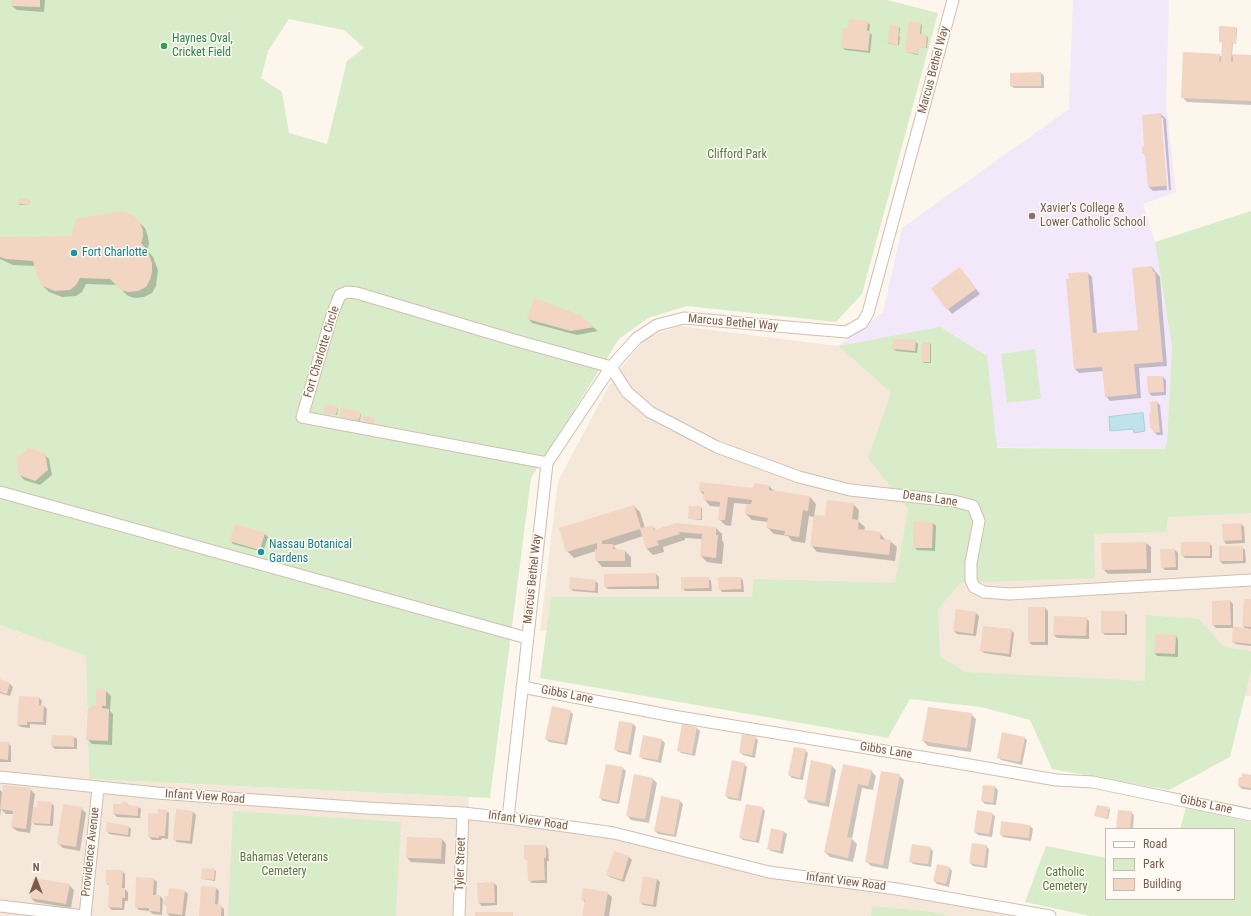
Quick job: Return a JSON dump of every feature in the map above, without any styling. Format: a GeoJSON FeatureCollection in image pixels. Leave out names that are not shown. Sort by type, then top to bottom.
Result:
{"type":"FeatureCollection","features":[{"type":"Feature","properties":{"kind":"street","name":"Marcus Bethel Way"},"geometry":{"type":"LineString","coordinates":[[508,818],[546,463],[611,366],[637,338],[657,325],[684,318],[846,332],[862,323],[870,308],[953,0]]}},
{"type":"Feature","properties":{"kind":"street","name":"Fort Charlotte Circle"},"geometry":{"type":"LineString","coordinates":[[546,463],[302,417],[332,315],[340,295],[347,292],[357,293],[514,340],[611,366]]}},
{"type":"Feature","properties":{"kind":"street","name":"Deans Lane"},"geometry":{"type":"LineString","coordinates":[[611,366],[627,392],[650,412],[723,449],[799,478],[850,490],[954,502],[973,506],[979,521],[971,563],[971,580],[974,587],[984,592],[1010,594],[1251,580]]}},
{"type":"Feature","properties":{"kind":"street"},"geometry":{"type":"LineString","coordinates":[[0,492],[527,638]]}},
{"type":"Feature","properties":{"kind":"street","name":"Gibbs Lane"},"geometry":{"type":"LineString","coordinates":[[522,686],[673,716],[1056,780],[1093,782],[1251,815]]}},
{"type":"Feature","properties":{"kind":"street","name":"Infant View Road"},"geometry":{"type":"LineString","coordinates":[[0,777],[157,794],[463,813],[508,818],[614,833],[769,872],[898,888],[1050,916]]}},
{"type":"Feature","properties":{"kind":"street","name":"Providence Avenue"},"geometry":{"type":"LineString","coordinates":[[84,916],[98,788]]}},
{"type":"Feature","properties":{"kind":"street","name":"Tyler Street"},"geometry":{"type":"LineString","coordinates":[[459,916],[463,813]]}},
{"type":"Feature","properties":{"kind":"street"},"geometry":{"type":"LineString","coordinates":[[0,906],[84,916]]}},
{"type":"Feature","properties":{"kind":"shaded area","name":"Xavier's College & Lower Catholic School"},"geometry":{"type":"Polygon","coordinates":[[[1073,0],[1169,0],[1166,105],[1176,192],[1143,204],[1155,242],[1172,347],[1166,449],[952,447],[838,346],[883,312],[902,228],[1069,109],[1073,0]]]}},
{"type":"Feature","properties":{"kind":"shaded area"},"geometry":{"type":"Polygon","coordinates":[[[679,326],[838,346],[952,448],[1251,470],[1251,696],[902,677],[898,618],[540,631],[558,481],[613,378],[646,338],[679,326]]]}},
{"type":"Feature","properties":{"kind":"shaded area"},"geometry":{"type":"Polygon","coordinates":[[[0,625],[86,656],[89,779],[469,797],[468,818],[601,834],[1017,916],[0,916],[0,625]]]}},
{"type":"Feature","properties":{"kind":"green space","name":"Clifford Park"},"geometry":{"type":"Polygon","coordinates":[[[0,0],[887,0],[938,13],[862,294],[836,322],[687,306],[648,318],[619,339],[531,478],[490,798],[89,779],[86,656],[0,625],[0,0]],[[289,19],[268,51],[261,78],[282,92],[289,133],[327,144],[347,61],[364,48],[344,30],[289,19]]]}},
{"type":"Feature","properties":{"kind":"green space"},"geometry":{"type":"Polygon","coordinates":[[[1251,211],[1251,513],[1168,517],[1166,532],[1094,534],[1095,578],[960,583],[938,609],[940,656],[965,672],[1145,681],[1146,615],[1199,619],[1224,647],[1251,651],[1251,671],[1230,757],[1169,790],[1052,769],[1030,720],[981,707],[910,699],[888,738],[540,678],[551,597],[752,597],[754,579],[895,583],[908,509],[868,458],[891,393],[838,346],[940,327],[987,356],[997,448],[1165,449],[1167,441],[1172,347],[1155,242],[1251,211]]]}},
{"type":"Feature","properties":{"kind":"green space"},"geometry":{"type":"Polygon","coordinates":[[[1035,349],[1041,399],[1007,403],[1001,354],[1035,349]]]}},
{"type":"Feature","properties":{"kind":"green space","name":"Catholic Cemetery"},"geometry":{"type":"Polygon","coordinates":[[[1186,807],[1251,822],[1251,916],[1090,916],[1025,902],[1046,846],[1105,858],[1105,900],[1235,900],[1235,828],[1180,828],[1186,807]]]}},
{"type":"Feature","properties":{"kind":"green space","name":"Bahamas Veterans Cemetery"},"geometry":{"type":"Polygon","coordinates":[[[233,811],[401,822],[396,916],[228,916],[233,811]]]}},
{"type":"Feature","properties":{"kind":"green space"},"geometry":{"type":"Polygon","coordinates":[[[872,906],[932,912],[950,916],[871,916],[872,906]]]}},
{"type":"Feature","properties":{"kind":"water"},"geometry":{"type":"Polygon","coordinates":[[[1143,413],[1145,431],[1134,433],[1133,429],[1110,431],[1109,417],[1143,413]]]}},
{"type":"Feature","properties":{"kind":"building"},"geometry":{"type":"Polygon","coordinates":[[[12,0],[40,0],[40,7],[11,6],[12,0]]]}},
{"type":"Feature","properties":{"kind":"building"},"geometry":{"type":"Polygon","coordinates":[[[849,19],[868,21],[867,31],[870,31],[868,51],[841,48],[843,28],[848,28],[849,19]]]}},
{"type":"Feature","properties":{"kind":"building"},"geometry":{"type":"Polygon","coordinates":[[[909,21],[921,23],[920,34],[927,35],[926,48],[919,47],[918,54],[905,52],[909,21]]]}},
{"type":"Feature","properties":{"kind":"building"},"geometry":{"type":"Polygon","coordinates":[[[890,25],[899,26],[898,45],[887,43],[890,25]]]}},
{"type":"Feature","properties":{"kind":"building"},"geometry":{"type":"Polygon","coordinates":[[[1219,26],[1236,27],[1236,43],[1232,43],[1231,62],[1233,62],[1233,54],[1251,55],[1251,101],[1181,98],[1183,52],[1220,54],[1219,62],[1221,62],[1222,42],[1219,42],[1219,26]]]}},
{"type":"Feature","properties":{"kind":"building"},"geometry":{"type":"Polygon","coordinates":[[[1041,72],[1041,86],[1010,86],[1010,73],[1041,72]]]}},
{"type":"Feature","properties":{"kind":"building"},"geometry":{"type":"Polygon","coordinates":[[[1161,113],[1167,186],[1148,187],[1145,154],[1142,154],[1142,147],[1144,146],[1142,115],[1161,113]]]}},
{"type":"Feature","properties":{"kind":"building"},"geometry":{"type":"Polygon","coordinates":[[[29,198],[30,204],[18,204],[18,199],[29,198]]]}},
{"type":"Feature","properties":{"kind":"building","name":"Fort Charlotte"},"geometry":{"type":"Polygon","coordinates":[[[121,211],[133,215],[139,221],[143,230],[141,243],[147,250],[152,263],[150,280],[146,287],[138,291],[128,292],[121,290],[110,279],[80,278],[76,285],[70,290],[55,291],[42,286],[33,261],[6,259],[0,257],[0,237],[71,236],[76,219],[121,211]]]}},
{"type":"Feature","properties":{"kind":"building"},"geometry":{"type":"Polygon","coordinates":[[[1152,266],[1153,272],[1155,271],[1163,362],[1134,364],[1137,394],[1105,397],[1102,367],[1074,369],[1066,279],[1069,279],[1068,273],[1088,272],[1093,333],[1138,330],[1132,268],[1152,266]]]}},
{"type":"Feature","properties":{"kind":"building"},"geometry":{"type":"Polygon","coordinates":[[[960,267],[976,289],[947,310],[931,288],[960,267]]]}},
{"type":"Feature","properties":{"kind":"building"},"geometry":{"type":"Polygon","coordinates":[[[534,298],[580,315],[595,327],[571,331],[527,319],[534,298]]]}},
{"type":"Feature","properties":{"kind":"building"},"geometry":{"type":"Polygon","coordinates":[[[893,339],[916,340],[915,351],[892,349],[893,339]]]}},
{"type":"Feature","properties":{"kind":"building"},"geometry":{"type":"Polygon","coordinates":[[[922,342],[930,342],[930,362],[922,362],[922,342]]]}},
{"type":"Feature","properties":{"kind":"building"},"geometry":{"type":"Polygon","coordinates":[[[1147,376],[1163,376],[1164,392],[1148,393],[1147,376]]]}},
{"type":"Feature","properties":{"kind":"building"},"geometry":{"type":"Polygon","coordinates":[[[1157,401],[1160,432],[1153,433],[1153,428],[1150,428],[1150,402],[1157,401]]]}},
{"type":"Feature","properties":{"kind":"building"},"geometry":{"type":"Polygon","coordinates":[[[325,404],[338,407],[336,415],[323,412],[325,404]]]}},
{"type":"Feature","properties":{"kind":"building"},"geometry":{"type":"Polygon","coordinates":[[[341,408],[361,412],[359,420],[340,417],[341,408]]]}},
{"type":"Feature","properties":{"kind":"building"},"geometry":{"type":"Polygon","coordinates":[[[364,416],[375,418],[375,424],[363,422],[364,416]]]}},
{"type":"Feature","properties":{"kind":"building"},"geometry":{"type":"Polygon","coordinates":[[[29,448],[45,453],[48,470],[35,481],[19,475],[16,458],[29,448]]]}},
{"type":"Feature","properties":{"kind":"building"},"geometry":{"type":"Polygon","coordinates":[[[700,482],[753,488],[754,483],[769,485],[769,490],[810,496],[808,511],[803,510],[799,537],[784,535],[785,531],[766,528],[768,518],[745,514],[746,504],[751,504],[752,500],[728,497],[725,520],[718,520],[720,502],[703,500],[704,492],[699,491],[700,482]]]}},
{"type":"Feature","properties":{"kind":"building"},"geometry":{"type":"Polygon","coordinates":[[[827,500],[854,503],[852,519],[859,520],[858,529],[881,532],[880,539],[891,540],[889,555],[810,546],[814,515],[825,516],[827,500]]]}},
{"type":"Feature","properties":{"kind":"building"},"geometry":{"type":"Polygon","coordinates":[[[634,505],[641,528],[653,525],[654,530],[676,523],[716,527],[716,535],[718,535],[716,558],[700,556],[702,534],[679,532],[680,534],[657,541],[659,545],[646,549],[640,529],[602,541],[602,544],[613,544],[613,549],[625,550],[625,561],[595,561],[595,549],[597,549],[597,543],[566,552],[559,528],[634,505]]]}},
{"type":"Feature","properties":{"kind":"building"},"geometry":{"type":"Polygon","coordinates":[[[689,506],[701,506],[701,519],[688,519],[689,506]]]}},
{"type":"Feature","properties":{"kind":"building"},"geometry":{"type":"Polygon","coordinates":[[[914,521],[933,522],[932,548],[913,548],[914,521]]]}},
{"type":"Feature","properties":{"kind":"building"},"geometry":{"type":"Polygon","coordinates":[[[1241,523],[1242,540],[1223,541],[1222,524],[1241,523]]]}},
{"type":"Feature","properties":{"kind":"building"},"geometry":{"type":"Polygon","coordinates":[[[235,524],[265,533],[260,550],[229,541],[235,524]]]}},
{"type":"Feature","properties":{"kind":"building"},"geometry":{"type":"Polygon","coordinates":[[[1146,542],[1147,569],[1102,570],[1101,543],[1146,542]]]}},
{"type":"Feature","properties":{"kind":"building"},"geometry":{"type":"Polygon","coordinates":[[[1181,542],[1210,542],[1210,556],[1181,556],[1181,542]]]}},
{"type":"Feature","properties":{"kind":"building"},"geometry":{"type":"Polygon","coordinates":[[[1219,546],[1243,546],[1243,561],[1219,561],[1219,546]]]}},
{"type":"Feature","properties":{"kind":"building"},"geometry":{"type":"Polygon","coordinates":[[[1160,549],[1175,549],[1176,567],[1161,568],[1160,549]]]}},
{"type":"Feature","properties":{"kind":"building"},"geometry":{"type":"Polygon","coordinates":[[[656,573],[657,586],[604,587],[604,574],[656,573]]]}},
{"type":"Feature","properties":{"kind":"building"},"geometry":{"type":"Polygon","coordinates":[[[570,577],[596,580],[595,591],[569,589],[570,577]]]}},
{"type":"Feature","properties":{"kind":"building"},"geometry":{"type":"Polygon","coordinates":[[[681,577],[709,577],[709,588],[681,589],[681,577]]]}},
{"type":"Feature","properties":{"kind":"building"},"geometry":{"type":"Polygon","coordinates":[[[718,577],[741,577],[741,589],[719,590],[718,577]]]}},
{"type":"Feature","properties":{"kind":"building"},"geometry":{"type":"Polygon","coordinates":[[[1244,599],[1251,599],[1251,627],[1242,626],[1244,599]]]}},
{"type":"Feature","properties":{"kind":"building"},"geometry":{"type":"Polygon","coordinates":[[[1230,600],[1231,625],[1212,625],[1212,601],[1230,600]]]}},
{"type":"Feature","properties":{"kind":"building"},"geometry":{"type":"Polygon","coordinates":[[[1028,607],[1045,607],[1045,642],[1028,642],[1028,607]]]}},
{"type":"Feature","properties":{"kind":"building"},"geometry":{"type":"Polygon","coordinates":[[[956,609],[976,612],[973,634],[953,631],[956,609]]]}},
{"type":"Feature","properties":{"kind":"building"},"geometry":{"type":"Polygon","coordinates":[[[1101,611],[1125,611],[1125,633],[1101,633],[1101,611]]]}},
{"type":"Feature","properties":{"kind":"building"},"geometry":{"type":"Polygon","coordinates":[[[1054,616],[1087,617],[1086,636],[1053,635],[1054,616]]]}},
{"type":"Feature","properties":{"kind":"building"},"geometry":{"type":"Polygon","coordinates":[[[983,626],[1012,629],[1009,654],[980,651],[983,626]]]}},
{"type":"Feature","properties":{"kind":"building"},"geometry":{"type":"Polygon","coordinates":[[[1233,626],[1251,629],[1251,644],[1232,642],[1233,626]]]}},
{"type":"Feature","properties":{"kind":"building"},"geometry":{"type":"Polygon","coordinates":[[[1155,634],[1176,635],[1175,654],[1154,653],[1155,634]]]}},
{"type":"Feature","properties":{"kind":"building"},"geometry":{"type":"Polygon","coordinates":[[[0,679],[10,683],[7,694],[0,692],[0,679]]]}},
{"type":"Feature","properties":{"kind":"building"},"geometry":{"type":"Polygon","coordinates":[[[96,689],[106,690],[106,706],[102,706],[102,708],[109,709],[108,741],[86,740],[88,708],[91,708],[91,705],[96,705],[96,689]]]}},
{"type":"Feature","properties":{"kind":"building"},"geometry":{"type":"Polygon","coordinates":[[[19,696],[39,697],[39,705],[44,705],[43,722],[27,722],[27,725],[17,725],[19,696]]]}},
{"type":"Feature","properties":{"kind":"building"},"geometry":{"type":"Polygon","coordinates":[[[552,706],[571,710],[564,743],[545,739],[552,706]]]}},
{"type":"Feature","properties":{"kind":"building"},"geometry":{"type":"Polygon","coordinates":[[[928,707],[972,713],[967,748],[922,741],[928,707]]]}},
{"type":"Feature","properties":{"kind":"building"},"geometry":{"type":"Polygon","coordinates":[[[619,721],[633,723],[628,752],[614,750],[619,721]]]}},
{"type":"Feature","properties":{"kind":"building"},"geometry":{"type":"Polygon","coordinates":[[[682,724],[697,727],[692,754],[677,751],[682,724]]]}},
{"type":"Feature","properties":{"kind":"building"},"geometry":{"type":"Polygon","coordinates":[[[1002,732],[1025,737],[1020,762],[997,758],[1002,732]]]}},
{"type":"Feature","properties":{"kind":"building"},"geometry":{"type":"Polygon","coordinates":[[[742,734],[756,736],[752,755],[739,753],[742,734]]]}},
{"type":"Feature","properties":{"kind":"building"},"geometry":{"type":"Polygon","coordinates":[[[52,735],[74,736],[74,747],[51,746],[52,735]]]}},
{"type":"Feature","properties":{"kind":"building"},"geometry":{"type":"Polygon","coordinates":[[[643,735],[662,739],[658,760],[639,757],[643,735]]]}},
{"type":"Feature","properties":{"kind":"building"},"geometry":{"type":"Polygon","coordinates":[[[0,742],[9,742],[8,760],[0,759],[0,742]]]}},
{"type":"Feature","properties":{"kind":"building"},"geometry":{"type":"Polygon","coordinates":[[[794,747],[806,749],[800,778],[788,775],[794,747]]]}},
{"type":"Feature","properties":{"kind":"building"},"geometry":{"type":"Polygon","coordinates":[[[732,760],[745,763],[738,799],[725,796],[732,760]]]}},
{"type":"Feature","properties":{"kind":"building"},"geometry":{"type":"Polygon","coordinates":[[[811,760],[832,765],[825,803],[804,799],[811,760]]]}},
{"type":"Feature","properties":{"kind":"building"},"geometry":{"type":"Polygon","coordinates":[[[606,764],[623,767],[617,802],[599,798],[606,764]]]}},
{"type":"Feature","properties":{"kind":"building"},"geometry":{"type":"Polygon","coordinates":[[[843,764],[872,770],[868,786],[858,784],[847,837],[852,838],[848,858],[824,852],[843,764]]]}},
{"type":"Feature","properties":{"kind":"building"},"geometry":{"type":"Polygon","coordinates":[[[881,771],[900,774],[883,865],[865,862],[881,771]]]}},
{"type":"Feature","properties":{"kind":"building"},"geometry":{"type":"Polygon","coordinates":[[[1242,773],[1251,775],[1251,788],[1238,786],[1239,777],[1242,777],[1242,773]]]}},
{"type":"Feature","properties":{"kind":"building"},"geometry":{"type":"Polygon","coordinates":[[[634,774],[653,778],[645,819],[626,816],[634,774]]]}},
{"type":"Feature","properties":{"kind":"building"},"geometry":{"type":"Polygon","coordinates":[[[3,785],[31,788],[26,829],[11,827],[13,811],[0,809],[3,785]]]}},
{"type":"Feature","properties":{"kind":"building"},"geometry":{"type":"Polygon","coordinates":[[[983,785],[995,786],[993,803],[981,801],[983,785]]]}},
{"type":"Feature","properties":{"kind":"building"},"geometry":{"type":"Polygon","coordinates":[[[661,796],[680,800],[674,835],[654,831],[661,796]]]}},
{"type":"Feature","properties":{"kind":"building"},"geometry":{"type":"Polygon","coordinates":[[[37,801],[52,802],[50,824],[31,823],[33,807],[37,807],[37,801]]]}},
{"type":"Feature","properties":{"kind":"building"},"geometry":{"type":"Polygon","coordinates":[[[121,802],[127,802],[127,805],[138,806],[138,816],[113,814],[113,804],[121,804],[121,802]]]}},
{"type":"Feature","properties":{"kind":"building"},"geometry":{"type":"Polygon","coordinates":[[[63,804],[82,807],[76,847],[57,844],[63,804]]]}},
{"type":"Feature","properties":{"kind":"building"},"geometry":{"type":"Polygon","coordinates":[[[746,804],[763,807],[756,841],[739,838],[746,804]]]}},
{"type":"Feature","properties":{"kind":"building"},"geometry":{"type":"Polygon","coordinates":[[[1097,805],[1109,807],[1107,819],[1094,816],[1097,805]]]}},
{"type":"Feature","properties":{"kind":"building"},"geometry":{"type":"Polygon","coordinates":[[[158,809],[167,810],[165,836],[159,836],[159,838],[148,837],[148,813],[158,814],[158,809]]]}},
{"type":"Feature","properties":{"kind":"building"},"geometry":{"type":"Polygon","coordinates":[[[176,809],[193,811],[190,841],[173,840],[176,809]]]}},
{"type":"Feature","properties":{"kind":"building"},"geometry":{"type":"Polygon","coordinates":[[[977,810],[993,813],[989,834],[974,832],[977,810]]]}},
{"type":"Feature","properties":{"kind":"building"},"geometry":{"type":"Polygon","coordinates":[[[1118,810],[1132,811],[1130,828],[1116,828],[1118,810]]]}},
{"type":"Feature","properties":{"kind":"building"},"geometry":{"type":"Polygon","coordinates":[[[1001,821],[1030,825],[1029,838],[1000,835],[1001,821]]]}},
{"type":"Feature","properties":{"kind":"building"},"geometry":{"type":"Polygon","coordinates":[[[107,822],[129,826],[128,835],[106,832],[107,822]]]}},
{"type":"Feature","properties":{"kind":"building"},"geometry":{"type":"Polygon","coordinates":[[[771,828],[784,831],[780,851],[767,849],[771,828]]]}},
{"type":"Feature","properties":{"kind":"building"},"geometry":{"type":"Polygon","coordinates":[[[407,837],[442,838],[441,859],[406,858],[407,837]]]}},
{"type":"Feature","properties":{"kind":"building"},"geometry":{"type":"Polygon","coordinates":[[[972,843],[987,845],[984,866],[969,863],[972,843]]]}},
{"type":"Feature","properties":{"kind":"building"},"geometry":{"type":"Polygon","coordinates":[[[912,844],[931,847],[928,864],[909,862],[912,844]]]}},
{"type":"Feature","properties":{"kind":"building"},"geometry":{"type":"Polygon","coordinates":[[[524,845],[546,845],[546,858],[544,858],[545,880],[528,881],[527,859],[524,859],[524,845]]]}},
{"type":"Feature","properties":{"kind":"building"},"geometry":{"type":"Polygon","coordinates":[[[614,851],[629,856],[622,880],[606,875],[614,851]]]}},
{"type":"Feature","properties":{"kind":"building"},"geometry":{"type":"Polygon","coordinates":[[[937,864],[950,867],[946,884],[933,881],[937,864]]]}},
{"type":"Feature","properties":{"kind":"building"},"geometry":{"type":"Polygon","coordinates":[[[202,868],[215,869],[214,880],[201,879],[202,868]]]}},
{"type":"Feature","properties":{"kind":"building"},"geometry":{"type":"Polygon","coordinates":[[[106,870],[123,870],[122,888],[125,888],[125,898],[122,898],[122,908],[108,907],[109,884],[106,884],[106,870]]]}},
{"type":"Feature","properties":{"kind":"building"},"geometry":{"type":"Polygon","coordinates":[[[643,876],[657,879],[653,905],[639,903],[643,876]]]}},
{"type":"Feature","properties":{"kind":"building"},"geometry":{"type":"Polygon","coordinates":[[[136,877],[154,878],[153,895],[160,895],[160,912],[149,911],[149,908],[135,908],[136,877]]]}},
{"type":"Feature","properties":{"kind":"building"},"geometry":{"type":"Polygon","coordinates":[[[33,878],[70,884],[66,904],[30,898],[33,878]]]}},
{"type":"Feature","properties":{"kind":"building"},"geometry":{"type":"Polygon","coordinates":[[[494,882],[495,903],[478,903],[477,883],[494,882]]]}},
{"type":"Feature","properties":{"kind":"building"},"geometry":{"type":"Polygon","coordinates":[[[201,886],[216,887],[215,904],[222,905],[221,916],[199,916],[201,886]]]}},
{"type":"Feature","properties":{"kind":"building"},"geometry":{"type":"Polygon","coordinates":[[[169,888],[185,890],[182,915],[166,913],[167,905],[163,904],[165,896],[168,896],[169,888]]]}},
{"type":"Feature","properties":{"kind":"building"},"geometry":{"type":"Polygon","coordinates":[[[583,888],[608,892],[604,916],[582,916],[585,900],[581,900],[583,888]]]}},
{"type":"Feature","properties":{"kind":"building"},"geometry":{"type":"Polygon","coordinates":[[[475,912],[513,912],[513,916],[475,916],[475,912]]]}},
{"type":"Feature","properties":{"kind":"place","name":"Haynes Oval, Cricket Field"},"geometry":{"type":"Point","coordinates":[164,46]}},
{"type":"Feature","properties":{"kind":"place","name":"Xavier's College & Lower Catholic School"},"geometry":{"type":"Point","coordinates":[1032,216]}},
{"type":"Feature","properties":{"kind":"place","name":"Fort Charlotte"},"geometry":{"type":"Point","coordinates":[74,253]}},
{"type":"Feature","properties":{"kind":"place","name":"Nassau Botanical Gardens"},"geometry":{"type":"Point","coordinates":[261,552]}}]}
